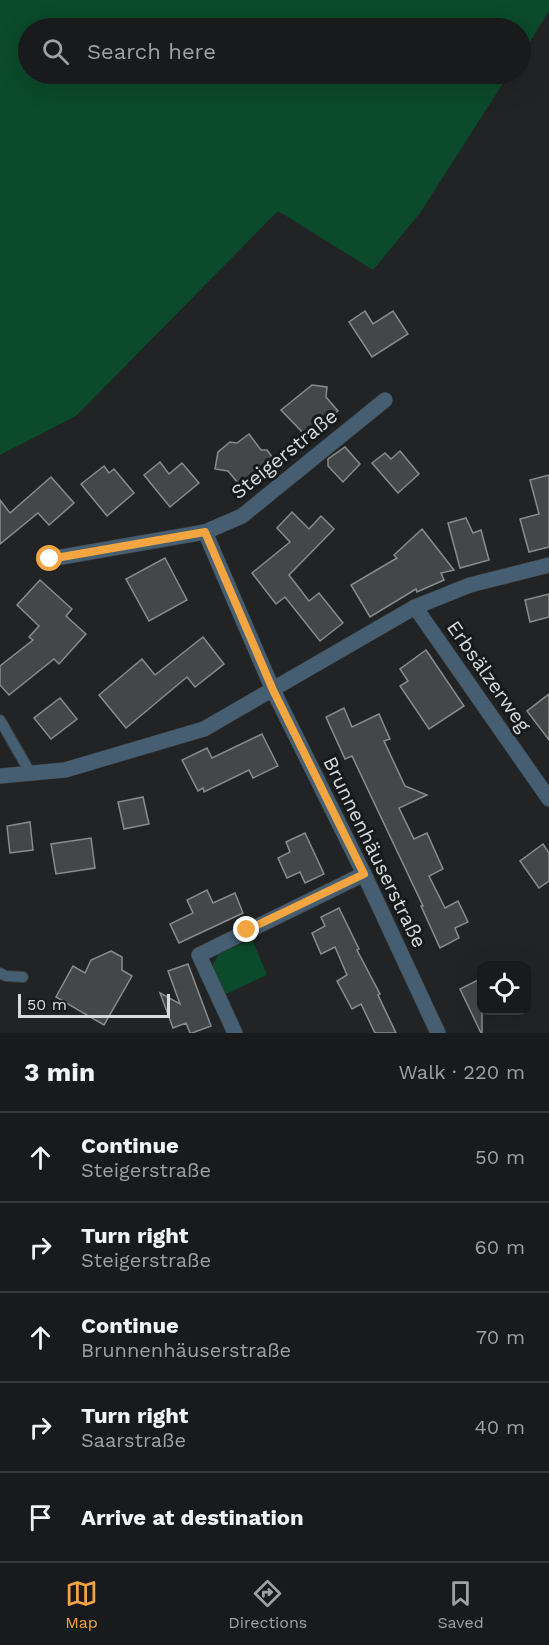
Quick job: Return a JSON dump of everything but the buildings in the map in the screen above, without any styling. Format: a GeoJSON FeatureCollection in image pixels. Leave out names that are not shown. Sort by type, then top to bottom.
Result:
{"type":"FeatureCollection","features":[{"type":"Feature","properties":{"kind":"street","name":"Steigerstraße"},"geometry":{"type":"LineString","coordinates":[[50,559],[205,532],[242,516],[385,400]]}},
{"type":"Feature","properties":{"kind":"street"},"geometry":{"type":"LineString","coordinates":[[205,532],[273,690]]}},
{"type":"Feature","properties":{"kind":"street"},"geometry":{"type":"LineString","coordinates":[[0,776],[65,770],[204,729],[416,606],[470,585],[549,565]]}},
{"type":"Feature","properties":{"kind":"street","name":"Erbsälzerweg"},"geometry":{"type":"LineString","coordinates":[[416,606],[549,800]]}},
{"type":"Feature","properties":{"kind":"street","name":"Brunnenhäuserstraße"},"geometry":{"type":"LineString","coordinates":[[273,690],[364,874],[438,1033]]}},
{"type":"Feature","properties":{"kind":"street"},"geometry":{"type":"LineString","coordinates":[[235,1033],[199,955],[364,874]]}},
{"type":"Feature","properties":{"kind":"lane"},"geometry":{"type":"LineString","coordinates":[[0,720],[31,774]]}},
{"type":"Feature","properties":{"kind":"lane"},"geometry":{"type":"LineString","coordinates":[[0,973],[6,976],[23,976]]}},
{"type":"Feature","properties":{"kind":"green space"},"geometry":{"type":"Polygon","coordinates":[[[0,0],[549,0],[549,11],[531,40],[531,18],[18,18],[18,84],[503,84],[420,213],[373,270],[278,211],[76,416],[0,455],[0,0]]]}},
{"type":"Feature","properties":{"kind":"green space"},"geometry":{"type":"Polygon","coordinates":[[[252,939],[267,975],[224,995],[212,966],[219,954],[252,939]]]}},
{"type":"Feature","properties":{"kind":"route"},"geometry":{"type":"LineString","coordinates":[[50,559],[205,532],[273,690],[364,874],[247,930]]}}]}
